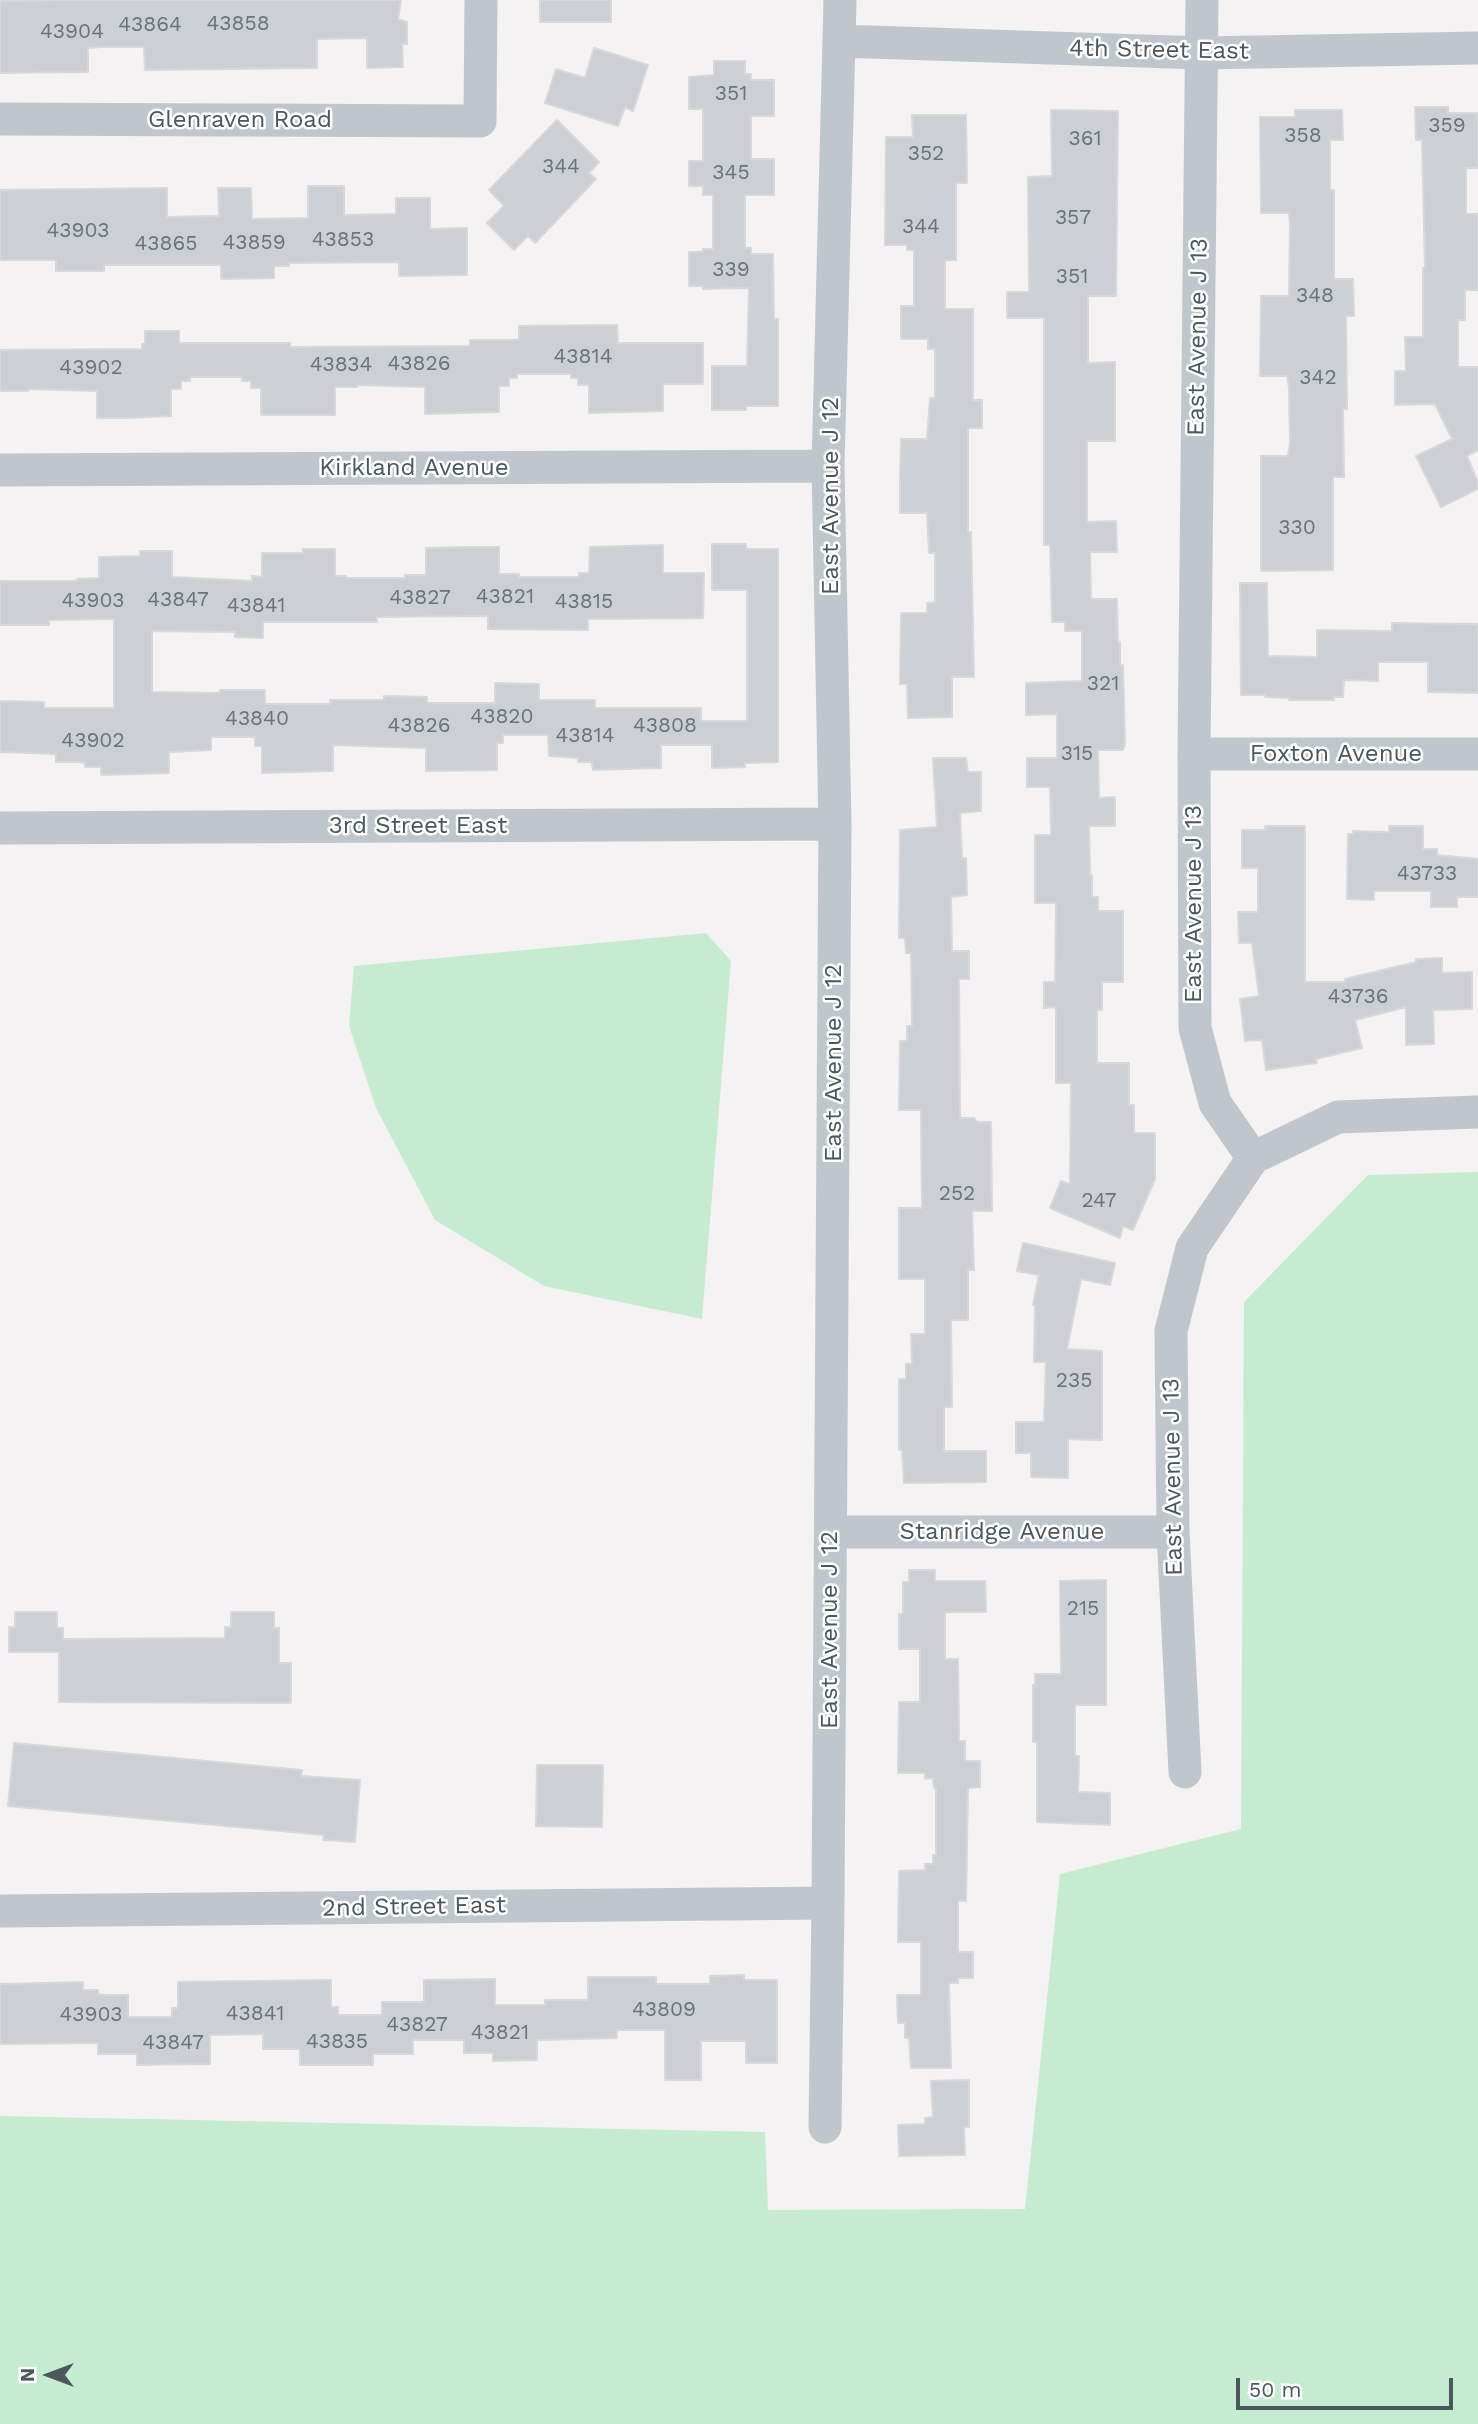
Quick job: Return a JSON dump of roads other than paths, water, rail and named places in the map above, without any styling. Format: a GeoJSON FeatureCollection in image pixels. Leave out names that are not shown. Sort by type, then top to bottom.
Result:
{"type":"FeatureCollection","features":[{"type":"Feature","properties":{"kind":"street","name":"Glenraven Road"},"geometry":{"type":"LineString","coordinates":[[0,119],[480,121],[481,0]]}},
{"type":"Feature","properties":{"kind":"street","name":"East Avenue J 12"},"geometry":{"type":"LineString","coordinates":[[825,2127],[835,824],[828,466],[839,0]]}},
{"type":"Feature","properties":{"kind":"street","name":"East Avenue J 13"},"geometry":{"type":"LineString","coordinates":[[1185,1772],[1173,1532],[1171,1331],[1192,1248],[1253,1158],[1216,1103],[1195,1028],[1194,754],[1202,0]]}},
{"type":"Feature","properties":{"kind":"street","name":"4th Street East"},"geometry":{"type":"LineString","coordinates":[[839,41],[1202,53],[1478,48]]}},
{"type":"Feature","properties":{"kind":"street","name":"Kirkland Avenue"},"geometry":{"type":"LineString","coordinates":[[0,470],[828,466]]}},
{"type":"Feature","properties":{"kind":"street","name":"Foxton Avenue"},"geometry":{"type":"LineString","coordinates":[[1194,754],[1478,754]]}},
{"type":"Feature","properties":{"kind":"street","name":"3rd Street East"},"geometry":{"type":"LineString","coordinates":[[0,828],[835,824]]}},
{"type":"Feature","properties":{"kind":"street"},"geometry":{"type":"LineString","coordinates":[[1253,1158],[1338,1117],[1478,1112]]}},
{"type":"Feature","properties":{"kind":"street","name":"Stanridge Avenue"},"geometry":{"type":"LineString","coordinates":[[831,1532],[1173,1532]]}},
{"type":"Feature","properties":{"kind":"street","name":"2nd Street East"},"geometry":{"type":"LineString","coordinates":[[0,1911],[828,1903]]}}]}
